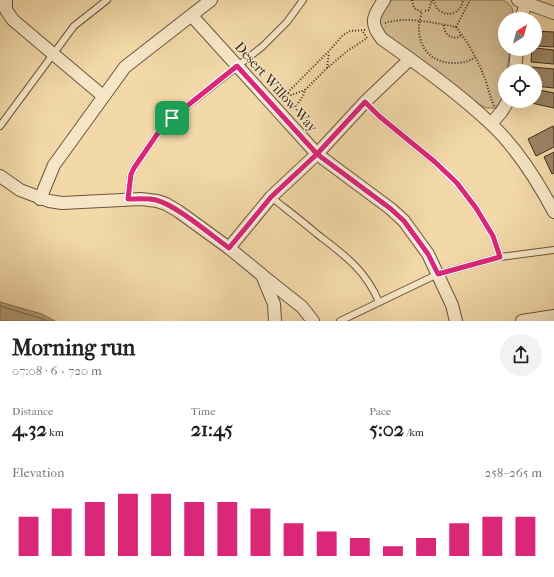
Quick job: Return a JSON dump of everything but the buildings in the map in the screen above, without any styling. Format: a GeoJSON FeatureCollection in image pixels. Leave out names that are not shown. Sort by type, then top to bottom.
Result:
{"type":"FeatureCollection","features":[{"type":"Feature","properties":{"kind":"street"},"geometry":{"type":"LineString","coordinates":[[6,0],[6,10],[13,20],[103,96]]}},
{"type":"Feature","properties":{"kind":"street"},"geometry":{"type":"LineString","coordinates":[[40,199],[54,165],[125,67],[211,0]]}},
{"type":"Feature","properties":{"kind":"street"},"geometry":{"type":"LineString","coordinates":[[384,0],[377,9],[373,22],[375,30],[382,39],[442,83],[491,124],[527,167],[544,193],[554,212]]}},
{"type":"Feature","properties":{"kind":"street"},"geometry":{"type":"LineString","coordinates":[[521,12],[522,2],[553,10]]}},
{"type":"Feature","properties":{"kind":"street","name":"Desert Willow Way"},"geometry":{"type":"LineString","coordinates":[[192,16],[317,154],[391,209],[404,221],[428,254],[452,305],[456,321]]}},
{"type":"Feature","properties":{"kind":"street"},"geometry":{"type":"LineString","coordinates":[[229,248],[271,197],[317,154],[365,102],[410,59]]}},
{"type":"Feature","properties":{"kind":"street"},"geometry":{"type":"LineString","coordinates":[[491,124],[503,108]]}},
{"type":"Feature","properties":{"kind":"street"},"geometry":{"type":"LineString","coordinates":[[0,176],[20,190],[40,199],[49,201],[62,202],[128,199],[157,200],[166,204],[229,248],[302,307],[313,321]]}},
{"type":"Feature","properties":{"kind":"street"},"geometry":{"type":"LineString","coordinates":[[262,275],[274,304],[275,321]]}},
{"type":"Feature","properties":{"kind":"street"},"geometry":{"type":"LineString","coordinates":[[522,321],[554,316]]}},
{"type":"Feature","properties":{"kind":"lane"},"geometry":{"type":"LineString","coordinates":[[0,126],[74,26],[107,0]]}},
{"type":"Feature","properties":{"kind":"lane"},"geometry":{"type":"LineString","coordinates":[[128,199],[131,174],[160,130],[172,118],[263,46],[287,22],[303,0]]}},
{"type":"Feature","properties":{"kind":"lane"},"geometry":{"type":"LineString","coordinates":[[365,102],[379,116],[435,162],[457,183],[476,208],[493,236],[500,257]]}},
{"type":"Feature","properties":{"kind":"lane"},"geometry":{"type":"LineString","coordinates":[[271,197],[341,252],[356,266],[372,287],[378,302]]}},
{"type":"Feature","properties":{"kind":"lane"},"geometry":{"type":"LineString","coordinates":[[340,321],[438,274],[500,257],[554,250]]}},
{"type":"Feature","properties":{"kind":"path"},"geometry":{"type":"LineString","coordinates":[[412,0],[414,8],[422,12],[418,32],[420,40],[428,52],[437,60],[447,63],[456,63],[469,60],[475,56]]}},
{"type":"Feature","properties":{"kind":"path"},"geometry":{"type":"LineString","coordinates":[[433,0],[440,11],[451,14],[458,10],[462,5],[463,0]]}},
{"type":"Feature","properties":{"kind":"path"},"geometry":{"type":"LineString","coordinates":[[426,11],[429,10],[433,0]]}},
{"type":"Feature","properties":{"kind":"path"},"geometry":{"type":"LineString","coordinates":[[456,27],[470,0]]}},
{"type":"Feature","properties":{"kind":"path"},"geometry":{"type":"LineString","coordinates":[[299,112],[284,96],[329,52],[337,40],[343,35],[350,31],[364,31],[390,22],[419,21],[456,27],[475,56],[485,79],[493,105],[498,105]]}},
{"type":"Feature","properties":{"kind":"path"},"geometry":{"type":"LineString","coordinates":[[444,24],[445,32],[449,36],[457,38],[462,34]]}},
{"type":"Feature","properties":{"kind":"path"},"geometry":{"type":"LineString","coordinates":[[288,93],[291,95],[305,90],[346,52],[367,38],[363,32]]}},
{"type":"Feature","properties":{"kind":"path"},"geometry":{"type":"LineString","coordinates":[[326,69],[329,52]]}},
{"type":"Feature","properties":{"kind":"path"},"geometry":{"type":"LineString","coordinates":[[294,108],[303,96],[305,90]]}},
{"type":"Feature","properties":{"kind":"shaded area"},"geometry":{"type":"Polygon","coordinates":[[[391,0],[503,0],[508,4],[513,12],[498,12],[498,56],[509,56],[508,64],[498,64],[498,104],[495,108],[486,108],[479,104],[381,30],[379,20],[382,11],[391,0]]]}},
{"type":"Feature","properties":{"kind":"water"},"geometry":{"type":"Polygon","coordinates":[[[0,302],[42,314],[55,321],[0,321],[0,302]]]}},
{"type":"Feature","properties":{"kind":"route"},"geometry":{"type":"LineString","coordinates":[[172,118],[160,130],[134,168],[131,174],[128,199],[157,200],[166,204],[229,248],[271,197],[317,154],[391,209],[404,221],[428,254],[438,274],[500,257],[493,236],[476,208],[457,183],[435,162],[379,116],[365,102],[317,154],[237,66],[172,118]]}}]}
